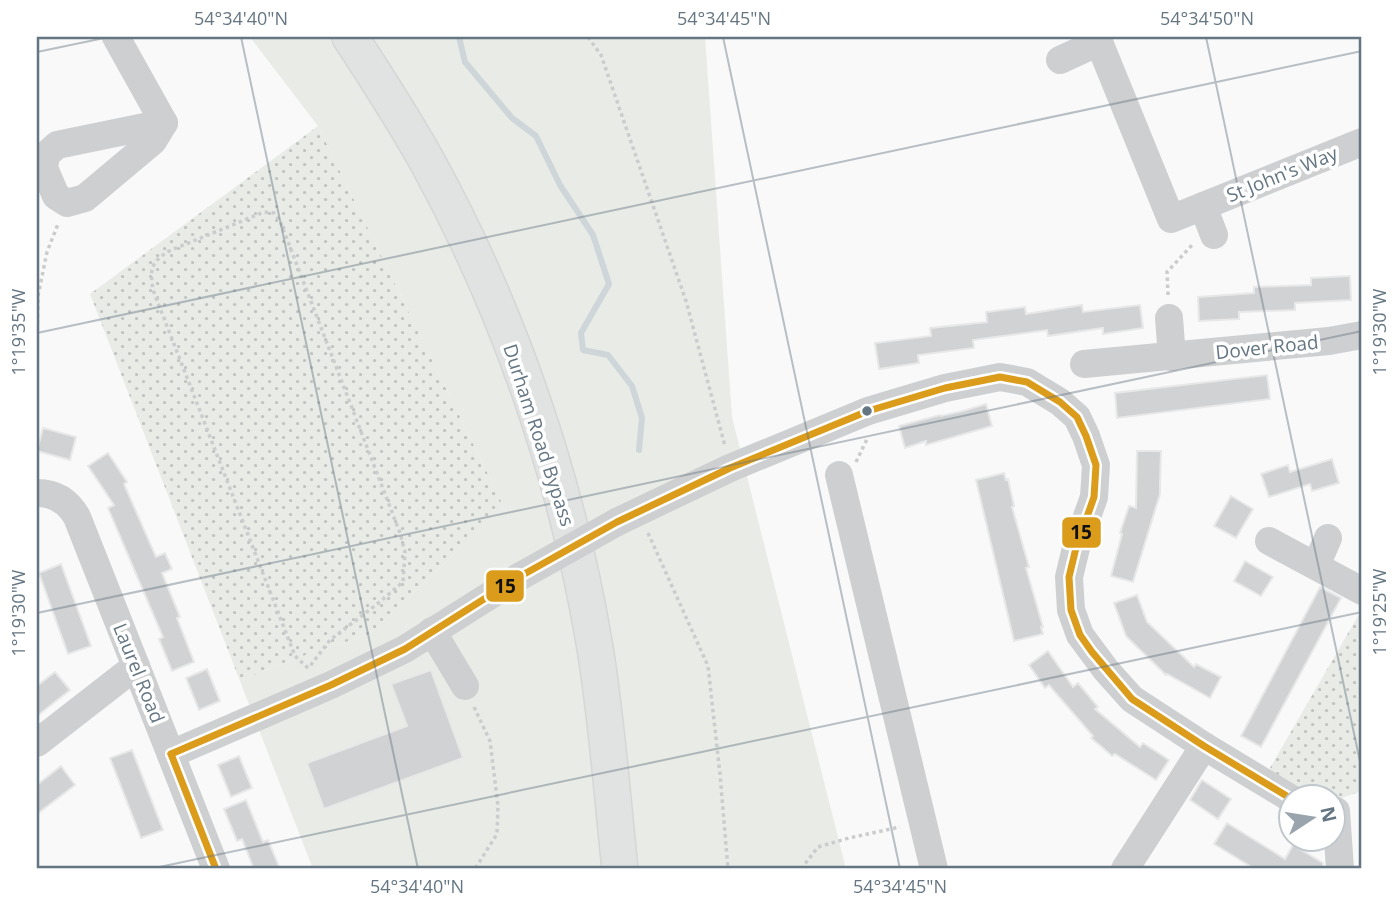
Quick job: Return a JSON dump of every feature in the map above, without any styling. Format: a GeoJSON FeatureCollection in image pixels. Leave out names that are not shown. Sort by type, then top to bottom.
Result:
{"type":"FeatureCollection","features":[{"type":"Feature","properties":{"kind":"main road","name":"Durham Road Bypass"},"geometry":{"type":"LineString","coordinates":[[350,37],[427,163],[458,222],[494,300],[546,443],[566,513],[595,648],[620,869]]}},
{"type":"Feature","properties":{"kind":"street"},"geometry":{"type":"LineString","coordinates":[[116,37],[164,124]]}},
{"type":"Feature","properties":{"kind":"street"},"geometry":{"type":"LineString","coordinates":[[1060,60],[1098,39]]}},
{"type":"Feature","properties":{"kind":"street","name":"St John's Way"},"geometry":{"type":"LineString","coordinates":[[1098,39],[1171,219],[1209,222],[1362,142]]}},
{"type":"Feature","properties":{"kind":"street"},"geometry":{"type":"LineString","coordinates":[[164,124],[152,141],[85,198],[66,203],[56,196],[44,169],[46,155],[57,145],[164,124]]}},
{"type":"Feature","properties":{"kind":"street"},"geometry":{"type":"LineString","coordinates":[[1170,318],[1172,357]]}},
{"type":"Feature","properties":{"kind":"street","name":"Dover Road"},"geometry":{"type":"LineString","coordinates":[[1084,364],[1329,341],[1362,335]]}},
{"type":"Feature","properties":{"kind":"street"},"geometry":{"type":"LineString","coordinates":[[171,754],[331,685],[405,649],[519,577],[628,517],[730,468],[868,411],[945,388],[1000,377],[1027,382],[1060,402],[1081,424],[1096,465],[1094,497],[1069,577],[1070,610],[1080,635],[1132,699],[1276,790]]}},
{"type":"Feature","properties":{"kind":"street"},"geometry":{"type":"LineString","coordinates":[[839,475],[934,869]]}},
{"type":"Feature","properties":{"kind":"street","name":"Laurel Road"},"geometry":{"type":"LineString","coordinates":[[37,492],[58,497],[71,507],[77,517],[216,869]]}},
{"type":"Feature","properties":{"kind":"street"},"geometry":{"type":"LineString","coordinates":[[1316,566],[1328,538]]}},
{"type":"Feature","properties":{"kind":"street"},"geometry":{"type":"LineString","coordinates":[[1269,541],[1362,591]]}},
{"type":"Feature","properties":{"kind":"street"},"geometry":{"type":"LineString","coordinates":[[432,631],[465,685]]}},
{"type":"Feature","properties":{"kind":"street"},"geometry":{"type":"LineString","coordinates":[[37,743],[136,666]]}},
{"type":"Feature","properties":{"kind":"street"},"geometry":{"type":"LineString","coordinates":[[1125,869],[1204,746]]}},
{"type":"Feature","properties":{"kind":"path"},"geometry":{"type":"LineString","coordinates":[[588,37],[601,55],[686,301],[730,468]]}},
{"type":"Feature","properties":{"kind":"path"},"geometry":{"type":"LineString","coordinates":[[37,345],[38,296],[47,252],[66,203]]}},
{"type":"Feature","properties":{"kind":"path"},"geometry":{"type":"LineString","coordinates":[[264,212],[274,213],[280,221],[405,552],[403,582],[330,640],[309,668],[295,656],[153,290],[150,273],[155,260],[169,251],[264,212]]}},
{"type":"Feature","properties":{"kind":"path"},"geometry":{"type":"LineString","coordinates":[[1170,318],[1167,271],[1209,222]]}},
{"type":"Feature","properties":{"kind":"path"},"geometry":{"type":"LineString","coordinates":[[839,475],[855,465],[868,435]]}},
{"type":"Feature","properties":{"kind":"path"},"geometry":{"type":"LineString","coordinates":[[628,517],[708,666],[727,869]]}},
{"type":"Feature","properties":{"kind":"path"},"geometry":{"type":"LineString","coordinates":[[465,685],[490,741],[498,806],[497,834],[475,869]]}},
{"type":"Feature","properties":{"kind":"path"},"geometry":{"type":"LineString","coordinates":[[801,869],[818,847],[923,822]]}},
{"type":"Feature","properties":{"kind":"shaded area"},"geometry":{"type":"Polygon","coordinates":[[[250,37],[705,37],[732,417],[846,869],[313,869],[240,681],[294,659],[370,634],[504,507],[318,126],[250,37]]]}},
{"type":"Feature","properties":{"kind":"shaded area"},"geometry":{"type":"Polygon","coordinates":[[[318,126],[504,507],[370,634],[294,659],[240,681],[90,294],[318,126]]]}},
{"type":"Feature","properties":{"kind":"shaded area"},"geometry":{"type":"Polygon","coordinates":[[[1358,616],[1362,619],[1362,791],[1346,797],[1346,783],[1276,784],[1263,780],[1358,616]]]}},
{"type":"Feature","properties":{"kind":"building"},"geometry":{"type":"Polygon","coordinates":[[[1350,276],[1351,300],[1295,303],[1295,310],[1239,312],[1239,319],[1199,321],[1198,297],[1254,293],[1254,287],[1311,285],[1311,278],[1350,276]]]}},
{"type":"Feature","properties":{"kind":"building"},"geometry":{"type":"Polygon","coordinates":[[[1082,305],[1083,312],[1140,305],[1143,328],[1103,334],[1103,328],[1048,336],[1047,330],[973,340],[974,348],[918,355],[919,363],[879,369],[875,343],[931,336],[930,328],[987,322],[986,312],[1025,307],[1026,314],[1082,305]]]}},
{"type":"Feature","properties":{"kind":"building"},"geometry":{"type":"Polygon","coordinates":[[[1267,375],[1270,399],[1117,418],[1115,393],[1267,375]]]}},
{"type":"Feature","properties":{"kind":"building"},"geometry":{"type":"Polygon","coordinates":[[[986,404],[992,426],[926,445],[926,441],[905,448],[899,426],[986,404]]]}},
{"type":"Feature","properties":{"kind":"building"},"geometry":{"type":"Polygon","coordinates":[[[43,428],[76,437],[70,460],[37,451],[43,428]]]}},
{"type":"Feature","properties":{"kind":"building"},"geometry":{"type":"Polygon","coordinates":[[[1137,451],[1161,451],[1160,494],[1133,582],[1111,576],[1129,506],[1136,508],[1137,451]]]}},
{"type":"Feature","properties":{"kind":"building"},"geometry":{"type":"Polygon","coordinates":[[[108,453],[127,482],[124,484],[156,557],[165,553],[172,569],[162,573],[194,662],[172,671],[159,639],[163,637],[108,508],[114,505],[88,466],[108,453]]]}},
{"type":"Feature","properties":{"kind":"building"},"geometry":{"type":"Polygon","coordinates":[[[1332,459],[1339,483],[1312,491],[1310,484],[1269,497],[1261,474],[1288,465],[1290,472],[1332,459]]]}},
{"type":"Feature","properties":{"kind":"building"},"geometry":{"type":"Polygon","coordinates":[[[1004,473],[1006,480],[1008,479],[1014,506],[1012,507],[1029,567],[1026,568],[1043,627],[1043,634],[1014,641],[976,480],[1004,473]]]}},
{"type":"Feature","properties":{"kind":"building"},"geometry":{"type":"Polygon","coordinates":[[[1231,496],[1253,509],[1236,538],[1214,526],[1231,496]]]}},
{"type":"Feature","properties":{"kind":"building"},"geometry":{"type":"Polygon","coordinates":[[[1245,561],[1273,577],[1261,596],[1234,581],[1245,561]]]}},
{"type":"Feature","properties":{"kind":"building"},"geometry":{"type":"Polygon","coordinates":[[[61,564],[91,646],[68,654],[39,573],[61,564]]]}},
{"type":"Feature","properties":{"kind":"building"},"geometry":{"type":"Polygon","coordinates":[[[1320,587],[1341,598],[1261,747],[1241,736],[1320,587]]]}},
{"type":"Feature","properties":{"kind":"building"},"geometry":{"type":"Polygon","coordinates":[[[1137,595],[1147,622],[1194,667],[1196,664],[1221,677],[1210,698],[1166,675],[1126,636],[1114,603],[1137,595]]]}},
{"type":"Feature","properties":{"kind":"building"},"geometry":{"type":"Polygon","coordinates":[[[1048,651],[1073,687],[1078,683],[1098,707],[1095,709],[1140,747],[1143,743],[1169,760],[1156,780],[1115,754],[1112,756],[1091,738],[1093,736],[1049,685],[1045,688],[1029,665],[1048,651]]]}},
{"type":"Feature","properties":{"kind":"building"},"geometry":{"type":"Polygon","coordinates":[[[207,669],[220,701],[199,710],[186,678],[207,669]]]}},
{"type":"Feature","properties":{"kind":"building"},"geometry":{"type":"Polygon","coordinates":[[[431,670],[463,758],[324,809],[307,763],[407,726],[391,684],[431,670]]]}},
{"type":"Feature","properties":{"kind":"building"},"geometry":{"type":"Polygon","coordinates":[[[55,672],[70,690],[37,716],[37,686],[55,672]]]}},
{"type":"Feature","properties":{"kind":"building"},"geometry":{"type":"Polygon","coordinates":[[[132,750],[163,830],[141,838],[110,758],[132,750]]]}},
{"type":"Feature","properties":{"kind":"building"},"geometry":{"type":"Polygon","coordinates":[[[239,756],[252,788],[231,797],[218,765],[239,756]]]}},
{"type":"Feature","properties":{"kind":"building"},"geometry":{"type":"Polygon","coordinates":[[[61,766],[75,785],[37,814],[37,785],[61,766]]]}},
{"type":"Feature","properties":{"kind":"building"},"geometry":{"type":"Polygon","coordinates":[[[1202,780],[1231,799],[1218,819],[1190,800],[1202,780]]]}},
{"type":"Feature","properties":{"kind":"building"},"geometry":{"type":"Polygon","coordinates":[[[246,800],[263,842],[268,840],[280,869],[254,869],[242,839],[237,841],[224,809],[246,800]]]}},
{"type":"Feature","properties":{"kind":"building"},"geometry":{"type":"Polygon","coordinates":[[[1227,823],[1285,859],[1288,853],[1306,853],[1323,863],[1323,869],[1255,869],[1214,844],[1227,823]]]}},
{"type":"Feature","properties":{"kind":"waterway"},"geometry":{"type":"LineString","coordinates":[[459,37],[465,62],[512,118],[536,136],[560,185],[593,235],[609,284],[581,333],[583,350],[608,355],[632,386],[642,418],[639,450]]}},
{"type":"Feature","properties":{"kind":"transit line","name":"15"},"geometry":{"type":"LineString","coordinates":[[171,754],[331,685],[405,649],[519,577],[617,522],[730,468],[868,411],[945,388],[1000,377],[1027,382],[1060,402],[1077,417],[1096,465],[1094,497],[1069,577],[1071,610],[1080,635],[1132,699],[1276,790]]}},
{"type":"Feature","properties":{"kind":"transit line","name":"15"},"geometry":{"type":"LineString","coordinates":[[171,754],[216,869]]}}]}
